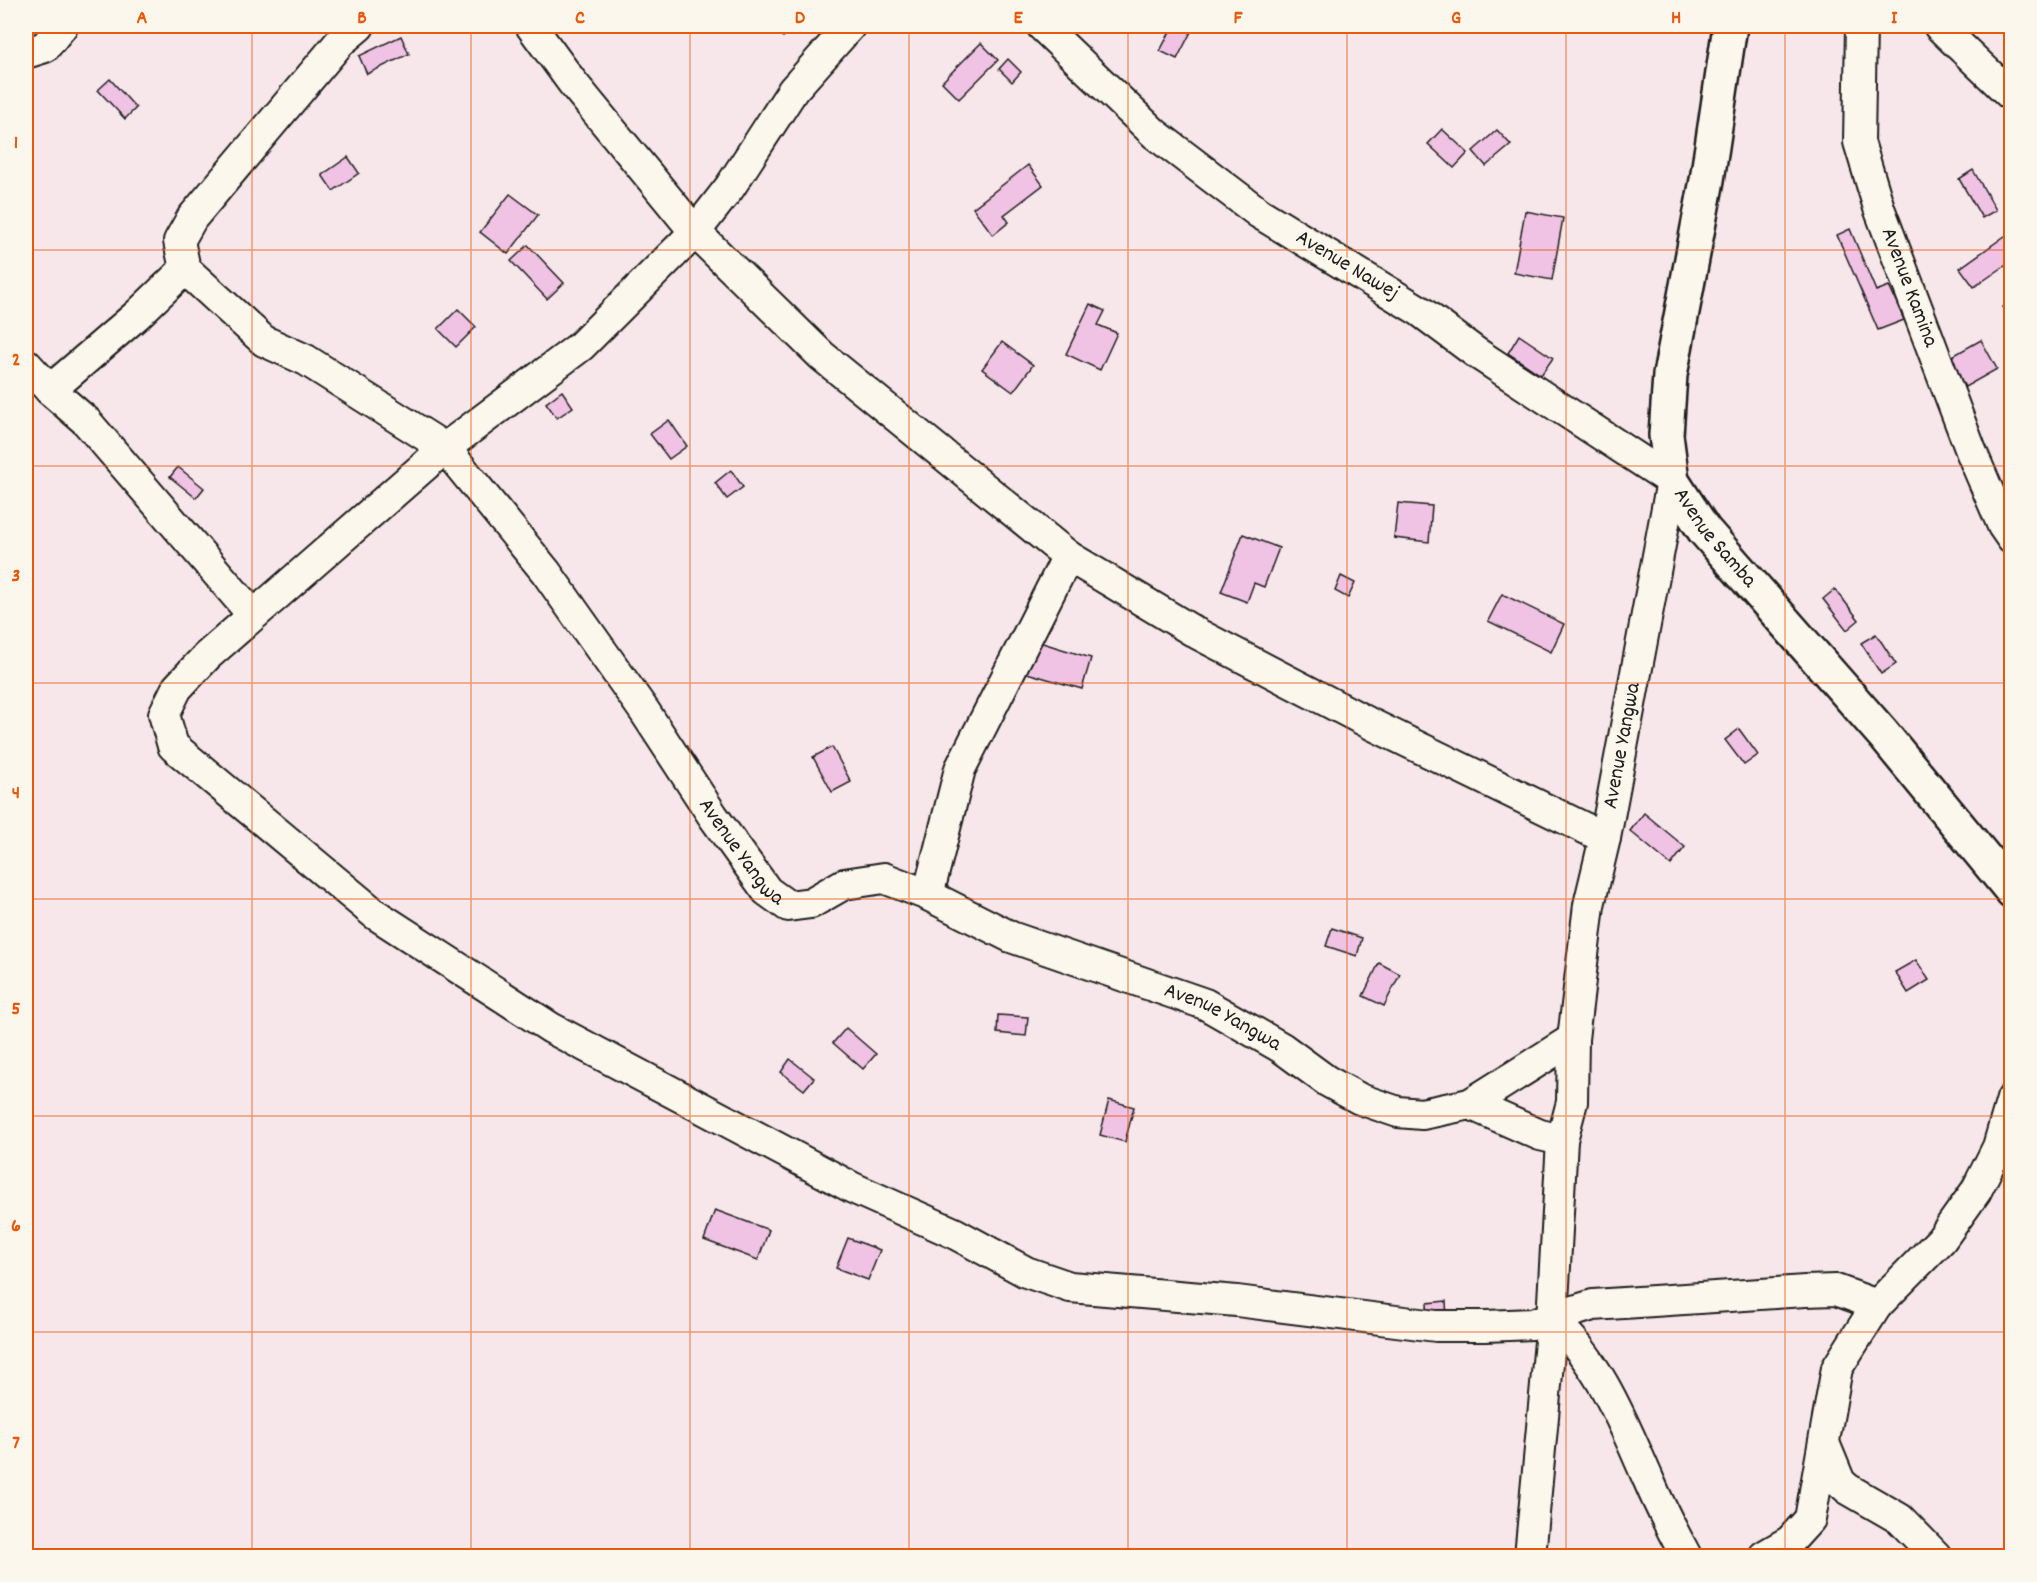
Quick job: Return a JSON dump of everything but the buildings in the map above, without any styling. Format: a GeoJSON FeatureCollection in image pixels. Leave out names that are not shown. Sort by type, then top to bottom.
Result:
{"type":"FeatureCollection","features":[{"type":"Feature","properties":{"kind":"street"},"geometry":{"type":"LineString","coordinates":[[26,53],[45,47],[62,26]]}},
{"type":"Feature","properties":{"kind":"street"},"geometry":{"type":"LineString","coordinates":[[50,390],[137,315],[185,269],[179,241],[192,218],[340,42],[359,26]]}},
{"type":"Feature","properties":{"kind":"street"},"geometry":{"type":"LineString","coordinates":[[531,26],[572,82],[695,232],[822,357],[1068,556],[1198,634],[1373,725],[1605,838]]}},
{"type":"Feature","properties":{"kind":"street"},"geometry":{"type":"LineString","coordinates":[[850,26],[793,90],[730,186],[695,232],[580,346],[445,448],[207,656],[177,688],[164,714],[172,746],[375,914],[562,1034],[853,1188],[954,1233],[1026,1272],[1070,1287],[1107,1293],[1237,1301],[1436,1326],[1521,1325],[1552,1320],[1593,1305],[1805,1291],[1836,1290],[1877,1305]]}},
{"type":"Feature","properties":{"kind":"street","name":"Avenue Nawej"},"geometry":{"type":"LineString","coordinates":[[1042,26],[1155,134],[1259,213],[1420,311],[1475,352],[1671,481]]}},
{"type":"Feature","properties":{"kind":"street","name":"Avenue Samba"},"geometry":{"type":"LineString","coordinates":[[1730,26],[1707,180],[1670,375],[1666,435],[1671,481],[1704,530],[1875,726],[2012,891]]}},
{"type":"Feature","properties":{"kind":"street","name":"Avenue Kamina"},"geometry":{"type":"LineString","coordinates":[[1861,26],[1859,142],[1879,208],[1971,451],[2012,539]]}},
{"type":"Feature","properties":{"kind":"street"},"geometry":{"type":"LineString","coordinates":[[1939,26],[2012,96]]}},
{"type":"Feature","properties":{"kind":"street","name":"Avenue Yangwa"},"geometry":{"type":"LineString","coordinates":[[185,269],[264,341],[306,360],[445,448],[546,572],[767,891],[788,906],[810,903],[844,884],[884,878],[928,895],[1011,937],[1205,1004],[1282,1048],[1327,1081],[1360,1099],[1398,1112],[1422,1114],[1470,1104]]}},
{"type":"Feature","properties":{"kind":"street"},"geometry":{"type":"LineString","coordinates":[[26,364],[50,390],[86,421],[253,615]]}},
{"type":"Feature","properties":{"kind":"street","name":"Avenue Yangwa"},"geometry":{"type":"LineString","coordinates":[[1530,1557],[1552,1320],[1562,1140],[1572,1101],[1573,1039],[1589,904],[1605,838],[1671,481]]}},
{"type":"Feature","properties":{"kind":"street"},"geometry":{"type":"LineString","coordinates":[[928,895],[960,769],[1068,556]]}},
{"type":"Feature","properties":{"kind":"street"},"geometry":{"type":"LineString","coordinates":[[1470,1104],[1573,1039]]}},
{"type":"Feature","properties":{"kind":"street"},"geometry":{"type":"LineString","coordinates":[[1764,1557],[1791,1541],[1810,1519],[1837,1368],[1877,1305],[1941,1240],[1976,1191],[1998,1147],[2012,1099]]}},
{"type":"Feature","properties":{"kind":"street"},"geometry":{"type":"LineString","coordinates":[[1470,1104],[1540,1136],[1562,1140]]}},
{"type":"Feature","properties":{"kind":"street"},"geometry":{"type":"LineString","coordinates":[[1552,1320],[1568,1334],[1612,1400],[1686,1557]]}},
{"type":"Feature","properties":{"kind":"street"},"geometry":{"type":"LineString","coordinates":[[1824,1443],[1840,1482],[1900,1520],[1936,1557]]}}]}
